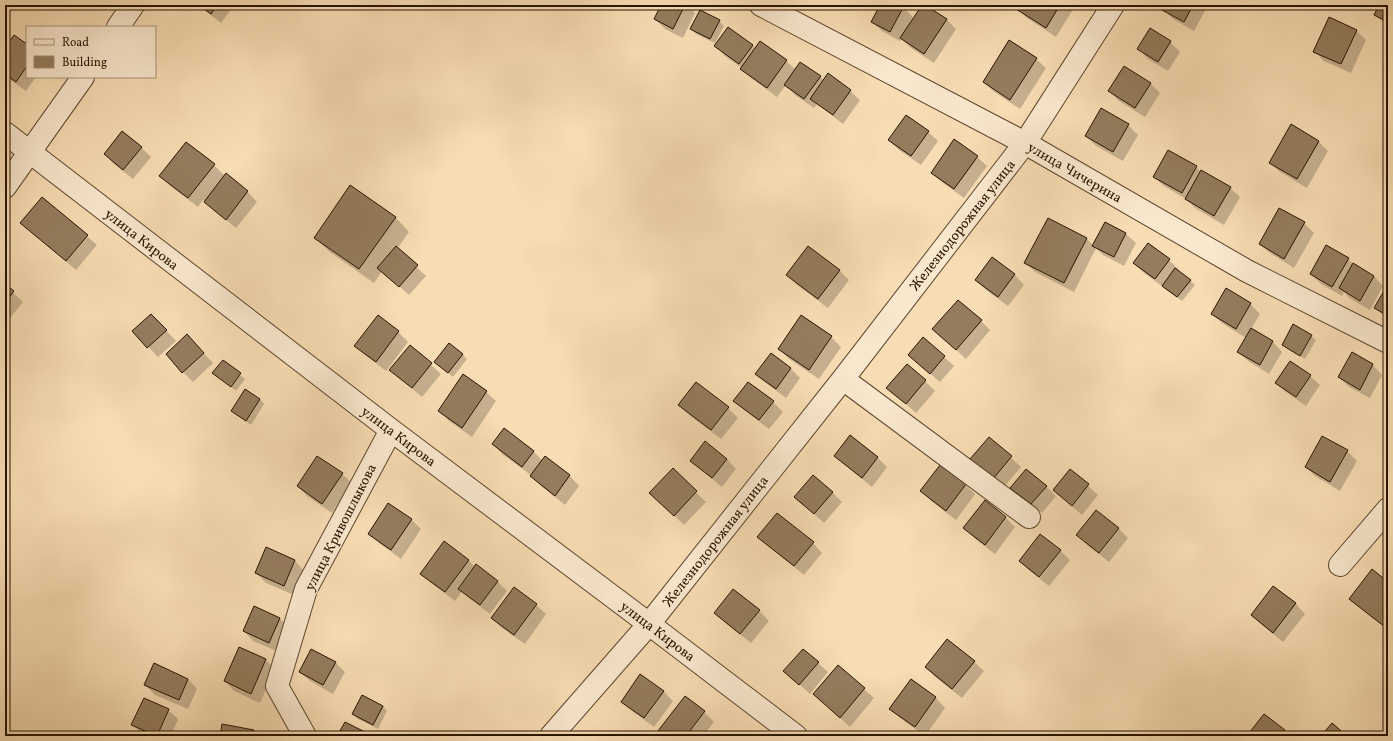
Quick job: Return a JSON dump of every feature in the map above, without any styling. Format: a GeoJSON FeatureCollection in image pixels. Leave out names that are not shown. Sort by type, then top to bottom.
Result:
{"type":"FeatureCollection","features":[{"type":"Feature","properties":{"kind":"street"},"geometry":{"type":"LineString","coordinates":[[119,26],[133,5]]}},
{"type":"Feature","properties":{"kind":"street","name":"улица Чичерина"},"geometry":{"type":"LineString","coordinates":[[761,5],[1025,143],[1247,271],[1388,342]]}},
{"type":"Feature","properties":{"kind":"street","name":"Железнодорожная улица"},"geometry":{"type":"LineString","coordinates":[[551,736],[649,624],[843,379],[1025,143],[1113,5]]}},
{"type":"Feature","properties":{"kind":"street"},"geometry":{"type":"LineString","coordinates":[[5,187],[82,78]]}},
{"type":"Feature","properties":{"kind":"street","name":"улица Кирова"},"geometry":{"type":"LineString","coordinates":[[5,133],[391,430],[796,736]]}},
{"type":"Feature","properties":{"kind":"street"},"geometry":{"type":"LineString","coordinates":[[843,379],[1029,517]]}},
{"type":"Feature","properties":{"kind":"street","name":"улица Кривошлыкова"},"geometry":{"type":"LineString","coordinates":[[305,736],[277,686],[306,589],[391,430]]}},
{"type":"Feature","properties":{"kind":"street"},"geometry":{"type":"LineString","coordinates":[[1340,565],[1388,509]]}},
{"type":"Feature","properties":{"kind":"building"},"geometry":{"type":"Polygon","coordinates":[[[199,5],[217,5],[211,14],[199,5]]]}},
{"type":"Feature","properties":{"kind":"building"},"geometry":{"type":"Polygon","coordinates":[[[661,5],[685,5],[673,29],[654,19],[661,5]]]}},
{"type":"Feature","properties":{"kind":"building"},"geometry":{"type":"Polygon","coordinates":[[[880,5],[904,6],[890,32],[871,22],[880,5]]]}},
{"type":"Feature","properties":{"kind":"building"},"geometry":{"type":"Polygon","coordinates":[[[922,5],[925,5],[947,19],[924,54],[900,38],[922,5]]]}},
{"type":"Feature","properties":{"kind":"building"},"geometry":{"type":"Polygon","coordinates":[[[1018,5],[1060,5],[1046,28],[1016,9],[1018,5]]]}},
{"type":"Feature","properties":{"kind":"building"},"geometry":{"type":"Polygon","coordinates":[[[1165,5],[1193,5],[1184,22],[1162,10],[1165,5]]]}},
{"type":"Feature","properties":{"kind":"building"},"geometry":{"type":"Polygon","coordinates":[[[1379,5],[1388,5],[1388,22],[1374,15],[1379,5]]]}},
{"type":"Feature","properties":{"kind":"building"},"geometry":{"type":"Polygon","coordinates":[[[700,10],[720,20],[710,39],[690,29],[700,10]]]}},
{"type":"Feature","properties":{"kind":"building"},"geometry":{"type":"Polygon","coordinates":[[[1329,17],[1357,30],[1341,64],[1313,52],[1329,17]]]}},
{"type":"Feature","properties":{"kind":"building"},"geometry":{"type":"Polygon","coordinates":[[[728,27],[753,45],[739,64],[714,46],[728,27]]]}},
{"type":"Feature","properties":{"kind":"building"},"geometry":{"type":"Polygon","coordinates":[[[1150,28],[1171,41],[1158,62],[1137,49],[1150,28]]]}},
{"type":"Feature","properties":{"kind":"building"},"geometry":{"type":"Polygon","coordinates":[[[14,35],[26,43],[26,67],[16,82],[5,74],[5,48],[14,35]]]}},
{"type":"Feature","properties":{"kind":"building"},"geometry":{"type":"Polygon","coordinates":[[[1009,40],[1037,58],[1010,100],[983,82],[1009,40]]]}},
{"type":"Feature","properties":{"kind":"building"},"geometry":{"type":"Polygon","coordinates":[[[760,41],[787,60],[767,88],[740,69],[760,41]]]}},
{"type":"Feature","properties":{"kind":"building"},"geometry":{"type":"Polygon","coordinates":[[[800,62],[821,76],[804,99],[784,85],[800,62]]]}},
{"type":"Feature","properties":{"kind":"building"},"geometry":{"type":"Polygon","coordinates":[[[1124,66],[1151,83],[1135,108],[1108,91],[1124,66]]]}},
{"type":"Feature","properties":{"kind":"building"},"geometry":{"type":"Polygon","coordinates":[[[828,73],[851,90],[833,115],[810,99],[828,73]]]}},
{"type":"Feature","properties":{"kind":"building"},"geometry":{"type":"Polygon","coordinates":[[[1101,108],[1129,124],[1113,152],[1085,136],[1101,108]]]}},
{"type":"Feature","properties":{"kind":"building"},"geometry":{"type":"Polygon","coordinates":[[[906,115],[929,131],[911,156],[888,140],[906,115]]]}},
{"type":"Feature","properties":{"kind":"building"},"geometry":{"type":"Polygon","coordinates":[[[1291,124],[1319,141],[1297,179],[1269,163],[1291,124]]]}},
{"type":"Feature","properties":{"kind":"building"},"geometry":{"type":"Polygon","coordinates":[[[122,131],[142,147],[123,170],[104,154],[122,131]]]}},
{"type":"Feature","properties":{"kind":"building"},"geometry":{"type":"Polygon","coordinates":[[[954,139],[978,156],[954,189],[931,173],[954,139]]]}},
{"type":"Feature","properties":{"kind":"building"},"geometry":{"type":"Polygon","coordinates":[[[186,142],[215,164],[188,198],[159,176],[186,142]]]}},
{"type":"Feature","properties":{"kind":"building"},"geometry":{"type":"Polygon","coordinates":[[[1168,150],[1197,166],[1182,193],[1153,177],[1168,150]]]}},
{"type":"Feature","properties":{"kind":"building"},"geometry":{"type":"Polygon","coordinates":[[[1201,170],[1231,187],[1214,216],[1185,199],[1201,170]]]}},
{"type":"Feature","properties":{"kind":"building"},"geometry":{"type":"Polygon","coordinates":[[[226,173],[248,191],[226,220],[204,202],[226,173]]]}},
{"type":"Feature","properties":{"kind":"building"},"geometry":{"type":"Polygon","coordinates":[[[350,185],[396,217],[359,269],[314,238],[350,185]]]}},
{"type":"Feature","properties":{"kind":"building"},"geometry":{"type":"Polygon","coordinates":[[[42,197],[88,235],[66,261],[20,223],[42,197]]]}},
{"type":"Feature","properties":{"kind":"building"},"geometry":{"type":"Polygon","coordinates":[[[1279,208],[1305,222],[1284,259],[1259,244],[1279,208]]]}},
{"type":"Feature","properties":{"kind":"building"},"geometry":{"type":"Polygon","coordinates":[[[1048,218],[1087,238],[1064,283],[1024,263],[1048,218]]]}},
{"type":"Feature","properties":{"kind":"building"},"geometry":{"type":"Polygon","coordinates":[[[1105,222],[1126,233],[1114,257],[1092,246],[1105,222]]]}},
{"type":"Feature","properties":{"kind":"building"},"geometry":{"type":"Polygon","coordinates":[[[1148,243],[1170,259],[1155,279],[1133,263],[1148,243]]]}},
{"type":"Feature","properties":{"kind":"building"},"geometry":{"type":"Polygon","coordinates":[[[1326,245],[1349,258],[1332,287],[1310,274],[1326,245]]]}},
{"type":"Feature","properties":{"kind":"building"},"geometry":{"type":"Polygon","coordinates":[[[396,246],[418,265],[399,287],[377,268],[396,246]]]}},
{"type":"Feature","properties":{"kind":"building"},"geometry":{"type":"Polygon","coordinates":[[[808,246],[840,270],[818,299],[786,275],[808,246]]]}},
{"type":"Feature","properties":{"kind":"building"},"geometry":{"type":"Polygon","coordinates":[[[992,257],[1015,274],[998,297],[975,280],[992,257]]]}},
{"type":"Feature","properties":{"kind":"building"},"geometry":{"type":"Polygon","coordinates":[[[1353,263],[1374,276],[1360,301],[1339,288],[1353,263]]]}},
{"type":"Feature","properties":{"kind":"building"},"geometry":{"type":"Polygon","coordinates":[[[1175,268],[1191,280],[1177,297],[1162,286],[1175,268]]]}},
{"type":"Feature","properties":{"kind":"building"},"geometry":{"type":"Polygon","coordinates":[[[5,284],[14,291],[5,303],[5,284]]]}},
{"type":"Feature","properties":{"kind":"building"},"geometry":{"type":"Polygon","coordinates":[[[1388,284],[1388,316],[1374,308],[1388,284]]]}},
{"type":"Feature","properties":{"kind":"building"},"geometry":{"type":"Polygon","coordinates":[[[1226,288],[1251,303],[1236,329],[1211,314],[1226,288]]]}},
{"type":"Feature","properties":{"kind":"building"},"geometry":{"type":"Polygon","coordinates":[[[958,300],[982,320],[956,350],[932,329],[958,300]]]}},
{"type":"Feature","properties":{"kind":"building"},"geometry":{"type":"Polygon","coordinates":[[[151,314],[167,330],[147,348],[132,331],[151,314]]]}},
{"type":"Feature","properties":{"kind":"building"},"geometry":{"type":"Polygon","coordinates":[[[378,315],[399,331],[376,362],[354,346],[378,315]]]}},
{"type":"Feature","properties":{"kind":"building"},"geometry":{"type":"Polygon","coordinates":[[[801,315],[832,336],[809,370],[778,349],[801,315]]]}},
{"type":"Feature","properties":{"kind":"building"},"geometry":{"type":"Polygon","coordinates":[[[1293,324],[1312,335],[1300,356],[1282,345],[1293,324]]]}},
{"type":"Feature","properties":{"kind":"building"},"geometry":{"type":"Polygon","coordinates":[[[1251,328],[1273,341],[1260,365],[1237,352],[1251,328]]]}},
{"type":"Feature","properties":{"kind":"building"},"geometry":{"type":"Polygon","coordinates":[[[187,334],[204,353],[182,373],[166,354],[187,334]]]}},
{"type":"Feature","properties":{"kind":"building"},"geometry":{"type":"Polygon","coordinates":[[[923,337],[945,356],[930,374],[908,355],[923,337]]]}},
{"type":"Feature","properties":{"kind":"building"},"geometry":{"type":"Polygon","coordinates":[[[449,343],[463,354],[448,373],[434,362],[449,343]]]}},
{"type":"Feature","properties":{"kind":"building"},"geometry":{"type":"Polygon","coordinates":[[[410,345],[432,363],[412,388],[389,370],[410,345]]]}},
{"type":"Feature","properties":{"kind":"building"},"geometry":{"type":"Polygon","coordinates":[[[1352,352],[1373,364],[1360,390],[1338,377],[1352,352]]]}},
{"type":"Feature","properties":{"kind":"building"},"geometry":{"type":"Polygon","coordinates":[[[771,353],[791,368],[776,389],[755,374],[771,353]]]}},
{"type":"Feature","properties":{"kind":"building"},"geometry":{"type":"Polygon","coordinates":[[[223,360],[241,373],[231,387],[212,373],[223,360]]]}},
{"type":"Feature","properties":{"kind":"building"},"geometry":{"type":"Polygon","coordinates":[[[1290,361],[1311,375],[1296,397],[1275,383],[1290,361]]]}},
{"type":"Feature","properties":{"kind":"building"},"geometry":{"type":"Polygon","coordinates":[[[907,364],[926,380],[906,404],[886,388],[907,364]]]}},
{"type":"Feature","properties":{"kind":"building"},"geometry":{"type":"Polygon","coordinates":[[[463,374],[487,391],[462,428],[438,411],[463,374]]]}},
{"type":"Feature","properties":{"kind":"building"},"geometry":{"type":"Polygon","coordinates":[[[696,382],[729,407],[711,430],[678,405],[696,382]]]}},
{"type":"Feature","properties":{"kind":"building"},"geometry":{"type":"Polygon","coordinates":[[[748,382],[774,401],[759,420],[733,401],[748,382]]]}},
{"type":"Feature","properties":{"kind":"building"},"geometry":{"type":"Polygon","coordinates":[[[245,389],[260,399],[246,421],[231,411],[245,389]]]}},
{"type":"Feature","properties":{"kind":"building"},"geometry":{"type":"Polygon","coordinates":[[[504,428],[534,451],[522,467],[492,444],[504,428]]]}},
{"type":"Feature","properties":{"kind":"building"},"geometry":{"type":"Polygon","coordinates":[[[850,435],[878,457],[862,478],[834,456],[850,435]]]}},
{"type":"Feature","properties":{"kind":"building"},"geometry":{"type":"Polygon","coordinates":[[[1322,436],[1348,450],[1330,482],[1305,467],[1322,436]]]}},
{"type":"Feature","properties":{"kind":"building"},"geometry":{"type":"Polygon","coordinates":[[[989,437],[1012,456],[993,479],[970,459],[989,437]]]}},
{"type":"Feature","properties":{"kind":"building"},"geometry":{"type":"Polygon","coordinates":[[[705,441],[727,459],[712,478],[690,461],[705,441]]]}},
{"type":"Feature","properties":{"kind":"building"},"geometry":{"type":"Polygon","coordinates":[[[317,456],[343,473],[322,504],[297,486],[317,456]]]}},
{"type":"Feature","properties":{"kind":"building"},"geometry":{"type":"Polygon","coordinates":[[[545,456],[570,475],[555,496],[530,476],[545,456]]]}},
{"type":"Feature","properties":{"kind":"building"},"geometry":{"type":"Polygon","coordinates":[[[940,465],[966,484],[946,511],[920,491],[940,465]]]}},
{"type":"Feature","properties":{"kind":"building"},"geometry":{"type":"Polygon","coordinates":[[[673,468],[697,491],[674,516],[649,493],[673,468]]]}},
{"type":"Feature","properties":{"kind":"building"},"geometry":{"type":"Polygon","coordinates":[[[1026,469],[1047,486],[1031,504],[1010,488],[1026,469]]]}},
{"type":"Feature","properties":{"kind":"building"},"geometry":{"type":"Polygon","coordinates":[[[1070,469],[1089,484],[1072,506],[1053,490],[1070,469]]]}},
{"type":"Feature","properties":{"kind":"building"},"geometry":{"type":"Polygon","coordinates":[[[813,475],[833,492],[814,514],[794,497],[813,475]]]}},
{"type":"Feature","properties":{"kind":"building"},"geometry":{"type":"Polygon","coordinates":[[[985,500],[1006,517],[985,545],[963,528],[985,500]]]}},
{"type":"Feature","properties":{"kind":"building"},"geometry":{"type":"Polygon","coordinates":[[[388,503],[412,519],[391,550],[368,534],[388,503]]]}},
{"type":"Feature","properties":{"kind":"building"},"geometry":{"type":"Polygon","coordinates":[[[1096,510],[1119,528],[1099,553],[1076,535],[1096,510]]]}},
{"type":"Feature","properties":{"kind":"building"},"geometry":{"type":"Polygon","coordinates":[[[777,513],[814,542],[794,566],[757,537],[777,513]]]}},
{"type":"Feature","properties":{"kind":"building"},"geometry":{"type":"Polygon","coordinates":[[[1040,534],[1061,550],[1039,577],[1019,561],[1040,534]]]}},
{"type":"Feature","properties":{"kind":"building"},"geometry":{"type":"Polygon","coordinates":[[[444,541],[469,560],[445,592],[420,574],[444,541]]]}},
{"type":"Feature","properties":{"kind":"building"},"geometry":{"type":"Polygon","coordinates":[[[266,547],[295,560],[284,586],[255,573],[266,547]]]}},
{"type":"Feature","properties":{"kind":"building"},"geometry":{"type":"Polygon","coordinates":[[[476,564],[498,581],[480,605],[458,589],[476,564]]]}},
{"type":"Feature","properties":{"kind":"building"},"geometry":{"type":"Polygon","coordinates":[[[1372,569],[1388,582],[1388,623],[1385,627],[1349,599],[1372,569]]]}},
{"type":"Feature","properties":{"kind":"building"},"geometry":{"type":"Polygon","coordinates":[[[1273,586],[1296,603],[1273,633],[1251,615],[1273,586]]]}},
{"type":"Feature","properties":{"kind":"building"},"geometry":{"type":"Polygon","coordinates":[[[514,587],[537,604],[514,635],[491,618],[514,587]]]}},
{"type":"Feature","properties":{"kind":"building"},"geometry":{"type":"Polygon","coordinates":[[[733,589],[760,610],[740,634],[714,613],[733,589]]]}},
{"type":"Feature","properties":{"kind":"building"},"geometry":{"type":"Polygon","coordinates":[[[254,606],[280,618],[269,643],[243,631],[254,606]]]}},
{"type":"Feature","properties":{"kind":"building"},"geometry":{"type":"Polygon","coordinates":[[[947,639],[975,661],[952,689],[925,667],[947,639]]]}},
{"type":"Feature","properties":{"kind":"building"},"geometry":{"type":"Polygon","coordinates":[[[239,647],[266,659],[251,694],[224,681],[239,647]]]}},
{"type":"Feature","properties":{"kind":"building"},"geometry":{"type":"Polygon","coordinates":[[[311,649],[336,662],[323,685],[299,672],[311,649]]]}},
{"type":"Feature","properties":{"kind":"building"},"geometry":{"type":"Polygon","coordinates":[[[803,649],[819,662],[799,685],[783,671],[803,649]]]}},
{"type":"Feature","properties":{"kind":"building"},"geometry":{"type":"Polygon","coordinates":[[[154,663],[188,679],[179,700],[144,685],[154,663]]]}},
{"type":"Feature","properties":{"kind":"building"},"geometry":{"type":"Polygon","coordinates":[[[838,665],[865,688],[840,718],[813,694],[838,665]]]}},
{"type":"Feature","properties":{"kind":"building"},"geometry":{"type":"Polygon","coordinates":[[[640,674],[664,691],[644,718],[621,702],[640,674]]]}},
{"type":"Feature","properties":{"kind":"building"},"geometry":{"type":"Polygon","coordinates":[[[911,679],[936,697],[915,727],[889,709],[911,679]]]}},
{"type":"Feature","properties":{"kind":"building"},"geometry":{"type":"Polygon","coordinates":[[[362,695],[383,706],[373,725],[352,714],[362,695]]]}},
{"type":"Feature","properties":{"kind":"building"},"geometry":{"type":"Polygon","coordinates":[[[685,696],[705,711],[686,736],[654,736],[685,696]]]}},
{"type":"Feature","properties":{"kind":"building"},"geometry":{"type":"Polygon","coordinates":[[[144,698],[169,709],[157,736],[131,725],[144,698]]]}},
{"type":"Feature","properties":{"kind":"building"},"geometry":{"type":"Polygon","coordinates":[[[1264,714],[1285,730],[1281,736],[1253,736],[1249,733],[1264,714]]]}},
{"type":"Feature","properties":{"kind":"building"},"geometry":{"type":"Polygon","coordinates":[[[345,722],[367,733],[366,736],[337,736],[345,722]]]}},
{"type":"Feature","properties":{"kind":"building"},"geometry":{"type":"Polygon","coordinates":[[[1332,723],[1347,736],[1321,736],[1332,723]]]}},
{"type":"Feature","properties":{"kind":"building"},"geometry":{"type":"Polygon","coordinates":[[[222,724],[254,730],[253,736],[220,736],[222,724]]]}}]}
